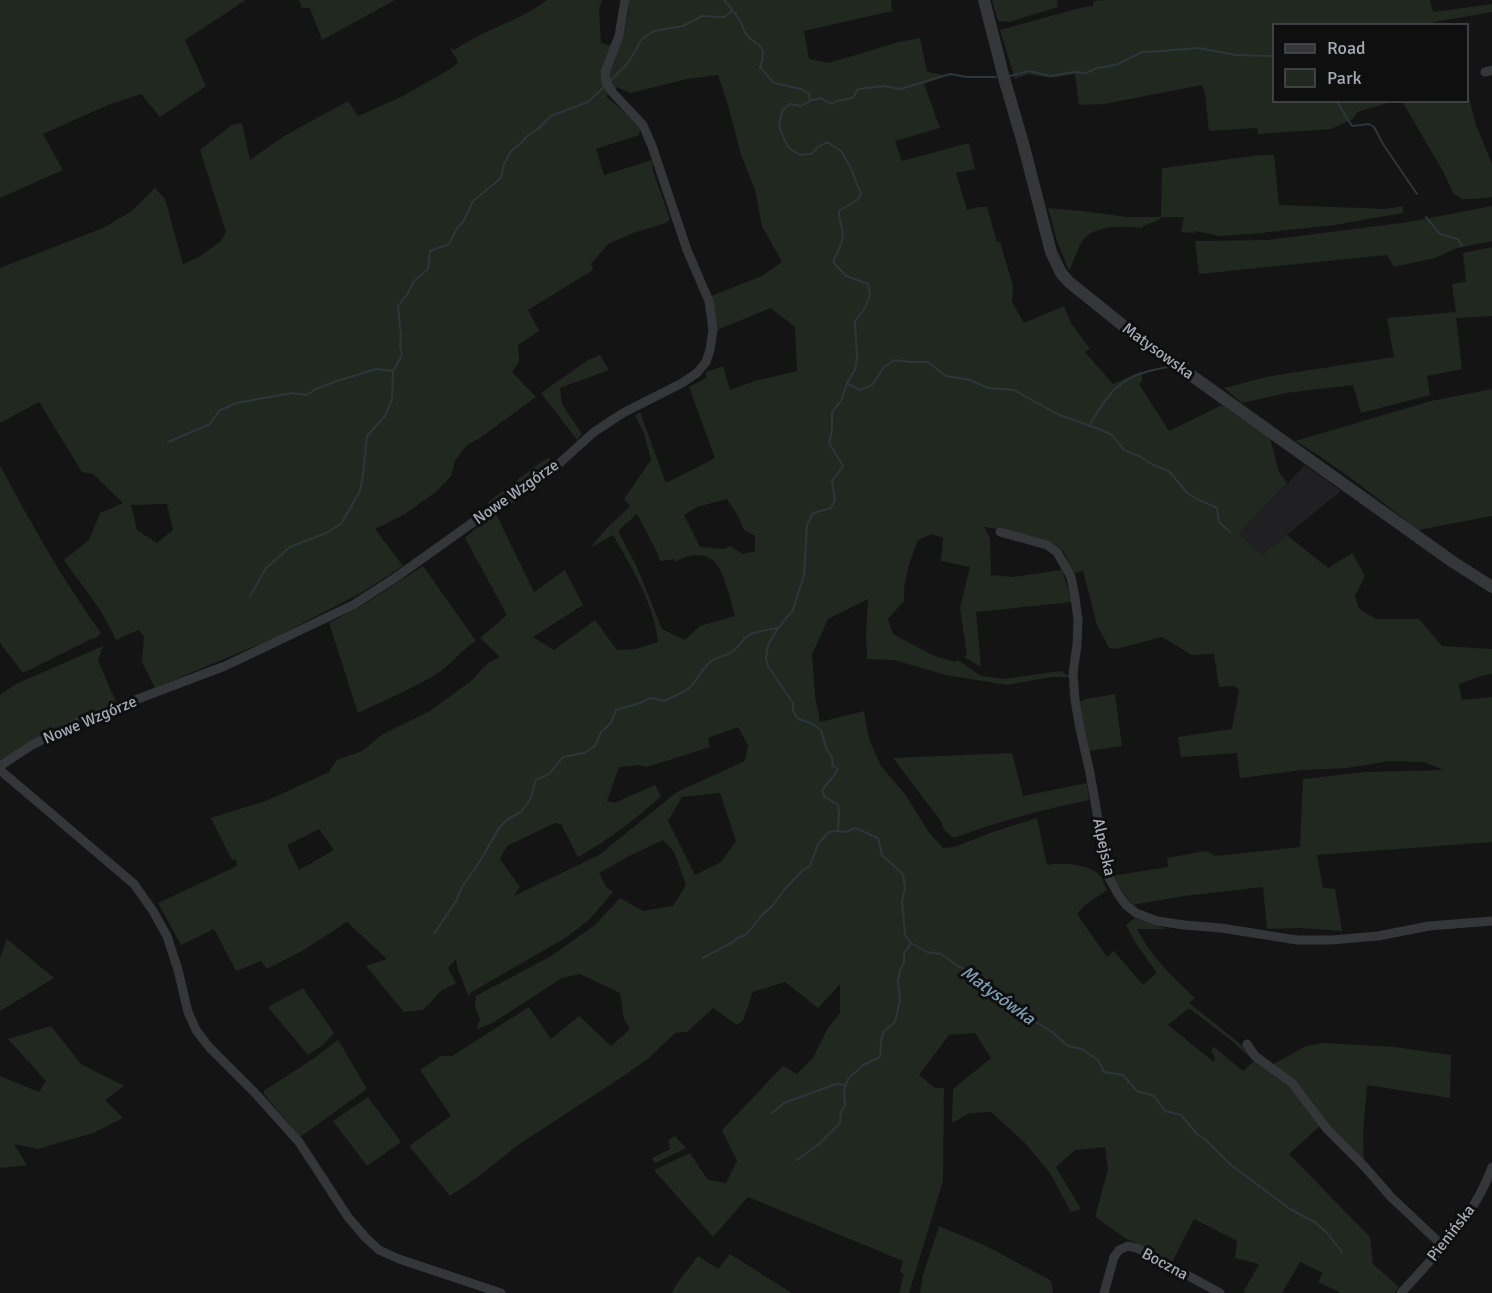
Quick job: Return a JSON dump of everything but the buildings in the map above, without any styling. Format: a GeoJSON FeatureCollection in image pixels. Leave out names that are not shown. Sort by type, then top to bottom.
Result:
{"type":"FeatureCollection","features":[{"type":"Feature","properties":{"kind":"street","name":"Nowe Wzgórze"},"geometry":{"type":"LineString","coordinates":[[0,768],[32,745],[86,719],[225,666],[353,605],[486,513],[531,485],[553,469],[594,432],[623,413],[682,383],[697,373],[706,362],[713,330],[709,301],[687,250],[643,125],[613,93],[606,82],[605,72],[619,36],[625,0]]}},
{"type":"Feature","properties":{"kind":"street","name":"Matysowska"},"geometry":{"type":"LineString","coordinates":[[984,0],[1051,252],[1061,273],[1100,308],[1158,351],[1453,562],[1492,587]]}},
{"type":"Feature","properties":{"kind":"street","name":"Alpejska"},"geometry":{"type":"LineString","coordinates":[[1000,532],[1047,545],[1057,552],[1071,577],[1078,620],[1073,673],[1075,700],[1108,876],[1126,905],[1136,913],[1157,921],[1297,940],[1378,936],[1429,926],[1492,921]]}},
{"type":"Feature","properties":{"kind":"street"},"geometry":{"type":"LineString","coordinates":[[0,768],[134,884],[153,911],[166,936],[178,970],[188,1012],[196,1030],[209,1047],[299,1142],[343,1210],[364,1237],[379,1250],[399,1259],[501,1293]]}},
{"type":"Feature","properties":{"kind":"street"},"geometry":{"type":"LineString","coordinates":[[1247,1044],[1255,1056],[1292,1083],[1328,1129],[1391,1197],[1444,1247]]}},
{"type":"Feature","properties":{"kind":"street","name":"Pienińska"},"geometry":{"type":"LineString","coordinates":[[1401,1293],[1444,1247],[1473,1207],[1492,1167]]}},
{"type":"Feature","properties":{"kind":"street","name":"Boczna"},"geometry":{"type":"LineString","coordinates":[[1104,1293],[1114,1257],[1119,1250],[1128,1246],[1139,1249],[1220,1293]]}},
{"type":"Feature","properties":{"kind":"shaded area"},"geometry":{"type":"Polygon","coordinates":[[[1305,465],[1341,491],[1262,555],[1239,534],[1305,465]]]}},
{"type":"Feature","properties":{"kind":"green space"},"geometry":{"type":"Polygon","coordinates":[[[0,0],[246,0],[185,40],[206,86],[160,117],[141,94],[108,105],[43,134],[63,170],[0,198],[0,0]]]}},
{"type":"Feature","properties":{"kind":"green space"},"geometry":{"type":"Polygon","coordinates":[[[299,0],[395,0],[322,40],[310,8],[302,8],[299,0]]]}},
{"type":"Feature","properties":{"kind":"green space"},"geometry":{"type":"Polygon","coordinates":[[[547,0],[602,0],[599,9],[601,43],[608,45],[623,38],[629,0],[891,0],[892,11],[804,31],[809,59],[829,63],[920,38],[927,72],[944,75],[924,84],[940,128],[895,141],[902,161],[969,143],[975,169],[956,173],[967,210],[987,207],[1013,286],[1012,302],[1024,323],[1064,306],[1071,323],[1090,349],[1085,352],[1113,384],[1142,371],[1142,381],[1139,384],[1169,431],[1222,405],[1270,438],[1279,472],[1287,483],[1239,534],[1262,555],[1287,535],[1328,568],[1352,553],[1365,576],[1355,596],[1359,609],[1376,619],[1419,619],[1442,646],[1492,649],[1492,674],[1459,684],[1462,700],[1492,697],[1492,842],[1317,855],[1323,888],[1335,889],[1342,931],[1299,928],[1267,929],[1263,887],[1184,896],[1132,905],[1112,876],[1168,867],[1167,858],[1206,851],[1215,856],[1300,847],[1303,779],[1365,772],[1444,770],[1423,762],[1389,761],[1347,768],[1303,770],[1240,778],[1237,753],[1181,757],[1178,737],[1232,729],[1239,690],[1235,686],[1219,687],[1214,654],[1192,655],[1162,637],[1116,649],[1109,648],[1097,625],[1083,571],[1072,573],[1064,552],[1054,544],[984,527],[990,538],[991,575],[1012,577],[1062,570],[1072,602],[976,612],[981,667],[964,657],[967,655],[960,608],[970,567],[941,561],[943,538],[932,534],[918,540],[908,570],[904,601],[888,619],[893,634],[934,656],[955,662],[958,660],[981,676],[1004,679],[1060,671],[1071,677],[1051,677],[1007,685],[946,675],[894,660],[867,659],[868,599],[828,619],[812,655],[820,722],[864,711],[869,739],[881,766],[905,794],[928,831],[943,848],[955,847],[1037,818],[1047,865],[1067,864],[1083,867],[1091,869],[1101,877],[1107,890],[1084,906],[1077,914],[1107,957],[1114,951],[1143,985],[1157,973],[1126,925],[1135,918],[1167,929],[1137,929],[1156,958],[1195,998],[1189,1003],[1294,1090],[1321,1125],[1289,1154],[1370,1237],[1373,1264],[1399,1287],[1394,1293],[1341,1293],[1318,1282],[1323,1273],[1300,1262],[1282,1293],[1245,1293],[1259,1264],[1235,1258],[1237,1241],[1194,1219],[1172,1262],[1125,1238],[1095,1217],[1108,1169],[1105,1147],[1075,1150],[1056,1167],[1081,1209],[1071,1212],[1050,1173],[1024,1142],[991,1112],[970,1113],[952,1123],[953,1089],[991,1058],[975,1033],[949,1035],[919,1075],[935,1088],[944,1088],[943,1181],[909,1293],[899,1293],[904,1274],[900,1272],[903,1261],[748,1197],[713,1237],[654,1170],[690,1153],[708,1180],[726,1183],[737,1161],[722,1130],[783,1066],[797,1074],[813,1058],[828,1028],[840,1013],[840,984],[818,1008],[785,982],[753,992],[743,1020],[737,1025],[713,1008],[687,1032],[675,1033],[649,1058],[518,1145],[450,1196],[409,1146],[451,1116],[420,1070],[441,1056],[452,1056],[529,1007],[551,1039],[579,1016],[611,1046],[630,1029],[624,1019],[620,993],[580,974],[562,978],[494,1022],[476,1030],[480,1019],[475,1007],[476,996],[551,956],[595,925],[620,898],[643,911],[673,906],[686,885],[674,852],[663,840],[599,873],[606,887],[613,892],[590,919],[567,937],[470,993],[469,997],[456,959],[448,968],[456,983],[442,990],[423,1010],[404,1012],[366,966],[387,959],[347,922],[302,951],[267,969],[261,961],[236,971],[214,929],[181,945],[158,903],[237,866],[236,859],[232,860],[211,818],[268,800],[329,772],[337,760],[362,751],[383,734],[430,711],[471,681],[488,663],[500,657],[480,638],[507,615],[465,538],[495,512],[534,592],[565,570],[583,605],[533,637],[554,650],[595,620],[617,650],[636,649],[658,642],[647,600],[635,573],[613,535],[590,548],[630,506],[624,499],[651,460],[644,433],[635,416],[640,412],[666,483],[715,458],[689,387],[706,378],[706,372],[723,366],[730,390],[755,381],[797,371],[795,327],[771,308],[717,330],[711,296],[762,276],[782,262],[762,226],[755,190],[741,155],[718,75],[687,79],[630,93],[617,87],[606,96],[641,127],[639,135],[596,149],[604,175],[652,160],[653,171],[670,219],[666,223],[633,233],[608,244],[591,264],[593,270],[528,310],[539,331],[518,345],[519,361],[512,372],[536,397],[467,445],[455,461],[451,476],[437,491],[405,514],[375,529],[403,566],[361,593],[274,638],[155,688],[142,662],[144,636],[138,630],[116,640],[99,609],[64,560],[89,540],[100,513],[123,503],[93,474],[82,472],[39,402],[0,423],[0,268],[103,228],[132,211],[155,188],[165,199],[183,264],[199,257],[221,241],[226,232],[200,150],[232,125],[242,123],[250,160],[284,136],[348,101],[358,116],[401,97],[452,68],[458,62],[450,48],[455,50],[477,36],[536,8],[547,0]],[[727,499],[697,507],[684,515],[700,547],[724,549],[730,546],[743,554],[755,551],[755,536],[744,530],[727,499]],[[167,504],[131,505],[137,530],[157,543],[173,530],[167,504]],[[637,514],[620,529],[619,533],[637,567],[662,629],[685,640],[700,626],[735,616],[723,575],[714,561],[698,555],[675,562],[674,559],[660,561],[637,514]],[[738,727],[708,738],[710,747],[647,767],[639,765],[619,767],[607,801],[614,803],[655,785],[661,796],[621,829],[578,857],[561,824],[555,823],[507,846],[500,859],[520,887],[514,896],[599,855],[677,792],[745,761],[748,745],[738,727]],[[720,793],[682,797],[668,821],[695,875],[721,862],[736,841],[720,793]],[[319,829],[287,845],[299,870],[334,850],[319,829]],[[1189,1008],[1168,1025],[1214,1062],[1215,1057],[1211,1050],[1214,1047],[1243,1071],[1254,1061],[1189,1008]]]}},
{"type":"Feature","properties":{"kind":"green space"},"geometry":{"type":"Polygon","coordinates":[[[992,0],[1057,0],[1058,7],[1009,22],[998,21],[992,0]]]}},
{"type":"Feature","properties":{"kind":"green space"},"geometry":{"type":"Polygon","coordinates":[[[1430,0],[1433,12],[1492,4],[1492,12],[1434,22],[1435,24],[1273,24],[1273,102],[1391,102],[1357,112],[1353,119],[1331,129],[1258,134],[1257,128],[1209,131],[1202,85],[1104,104],[1079,105],[1075,74],[1052,78],[1028,74],[1015,79],[1000,30],[1093,6],[1093,1],[1430,0]]]}},
{"type":"Feature","properties":{"kind":"green space"},"geometry":{"type":"Polygon","coordinates":[[[1468,94],[1476,125],[1492,164],[1492,197],[1462,199],[1453,193],[1444,173],[1403,102],[1468,102],[1468,94]]]}},
{"type":"Feature","properties":{"kind":"green space"},"geometry":{"type":"Polygon","coordinates":[[[1274,155],[1279,205],[1386,209],[1403,206],[1403,213],[1334,225],[1219,236],[1196,231],[1194,233],[1181,232],[1184,217],[1162,217],[1141,228],[1111,228],[1089,234],[1079,246],[1069,271],[1057,241],[1048,208],[1127,217],[1161,217],[1162,168],[1274,155]]]}},
{"type":"Feature","properties":{"kind":"green space"},"geometry":{"type":"Polygon","coordinates":[[[1492,206],[1492,241],[1457,248],[1435,258],[1394,267],[1387,255],[1199,274],[1195,241],[1269,240],[1409,222],[1492,206]]]}},
{"type":"Feature","properties":{"kind":"green space"},"geometry":{"type":"Polygon","coordinates":[[[1492,247],[1492,316],[1456,318],[1462,369],[1427,376],[1430,395],[1361,413],[1353,385],[1286,393],[1242,403],[1224,388],[1271,376],[1394,357],[1387,318],[1456,312],[1452,284],[1466,282],[1463,253],[1492,247]]]}},
{"type":"Feature","properties":{"kind":"green space"},"geometry":{"type":"Polygon","coordinates":[[[600,355],[609,370],[560,388],[562,404],[582,434],[577,440],[541,393],[588,360],[600,355]]]}},
{"type":"Feature","properties":{"kind":"green space"},"geometry":{"type":"Polygon","coordinates":[[[1492,389],[1492,516],[1418,530],[1342,472],[1295,441],[1431,401],[1492,389]]]}},
{"type":"Feature","properties":{"kind":"green space"},"geometry":{"type":"Polygon","coordinates":[[[550,457],[549,466],[533,480],[491,506],[487,503],[537,465],[550,457]]]}},
{"type":"Feature","properties":{"kind":"green space"},"geometry":{"type":"Polygon","coordinates":[[[0,465],[73,592],[101,633],[96,638],[23,673],[0,643],[0,465]]]}},
{"type":"Feature","properties":{"kind":"green space"},"geometry":{"type":"Polygon","coordinates":[[[423,566],[476,641],[441,671],[358,713],[329,623],[366,603],[423,566]]]}},
{"type":"Feature","properties":{"kind":"green space"},"geometry":{"type":"Polygon","coordinates":[[[103,646],[98,660],[116,702],[0,760],[0,695],[16,684],[103,646]]]}},
{"type":"Feature","properties":{"kind":"green space"},"geometry":{"type":"Polygon","coordinates":[[[1115,694],[1122,746],[1089,751],[1079,702],[1115,694]]]}},
{"type":"Feature","properties":{"kind":"green space"},"geometry":{"type":"Polygon","coordinates":[[[1012,753],[1023,796],[1087,783],[1089,800],[1021,816],[954,838],[945,831],[940,820],[893,758],[1012,753]]]}},
{"type":"Feature","properties":{"kind":"green space"},"geometry":{"type":"Polygon","coordinates":[[[7,939],[54,978],[0,1011],[0,958],[7,939]]]}},
{"type":"Feature","properties":{"kind":"green space"},"geometry":{"type":"Polygon","coordinates":[[[303,988],[334,1033],[324,1044],[308,1055],[268,1007],[303,988]]]}},
{"type":"Feature","properties":{"kind":"green space"},"geometry":{"type":"Polygon","coordinates":[[[51,1026],[81,1064],[124,1086],[105,1100],[123,1118],[93,1133],[38,1149],[14,1144],[27,1165],[0,1168],[0,1076],[39,1092],[46,1081],[8,1039],[51,1026]]]}},
{"type":"Feature","properties":{"kind":"green space"},"geometry":{"type":"Polygon","coordinates":[[[338,1040],[367,1089],[300,1137],[263,1093],[338,1040]]]}},
{"type":"Feature","properties":{"kind":"green space"},"geometry":{"type":"Polygon","coordinates":[[[1324,1043],[1395,1047],[1451,1055],[1450,1098],[1367,1085],[1363,1134],[1364,1164],[1270,1066],[1306,1046],[1324,1043]]]}},
{"type":"Feature","properties":{"kind":"green space"},"geometry":{"type":"Polygon","coordinates":[[[368,1097],[401,1142],[367,1166],[333,1121],[368,1097]]]}},
{"type":"Feature","properties":{"kind":"green space"},"geometry":{"type":"Polygon","coordinates":[[[675,1136],[686,1148],[655,1163],[652,1158],[670,1149],[668,1140],[675,1136]]]}},
{"type":"Feature","properties":{"kind":"green space"},"geometry":{"type":"Polygon","coordinates":[[[939,1226],[984,1245],[1050,1280],[1052,1293],[920,1293],[923,1275],[939,1226]]]}},
{"type":"Feature","properties":{"kind":"green space"},"geometry":{"type":"Polygon","coordinates":[[[730,1254],[792,1293],[672,1293],[698,1256],[718,1269],[730,1254]]]}},
{"type":"Feature","properties":{"kind":"waterway","name":"Matysówka"},"geometry":{"type":"LineString","coordinates":[[724,0],[738,17],[744,31],[761,48],[763,59],[760,67],[774,83],[801,89],[809,94],[810,101],[801,106],[790,104],[782,111],[779,126],[789,148],[800,155],[811,154],[827,142],[841,151],[850,166],[861,194],[857,200],[839,211],[843,234],[833,262],[846,276],[868,284],[870,295],[865,308],[855,321],[857,358],[855,370],[847,383],[841,401],[832,412],[832,431],[829,443],[843,466],[832,481],[835,500],[831,508],[813,513],[807,525],[804,575],[793,610],[768,645],[766,658],[768,666],[793,703],[793,711],[798,719],[811,723],[821,730],[833,766],[838,769],[822,790],[825,797],[838,805],[838,831],[847,832],[855,828],[878,838],[882,855],[903,874],[905,888],[902,901],[905,935],[911,943],[927,952],[941,954],[967,970],[988,987],[1002,994],[1010,1004],[1018,1006],[1068,1046],[1082,1049],[1098,1060],[1104,1072],[1123,1075],[1137,1091],[1154,1096],[1165,1111],[1181,1115],[1198,1135],[1231,1165],[1290,1209],[1316,1223],[1342,1252]]}},
{"type":"Feature","properties":{"kind":"waterway"},"geometry":{"type":"LineString","coordinates":[[610,81],[628,63],[642,39],[654,31],[683,26],[702,16],[724,17],[732,11]]}},
{"type":"Feature","properties":{"kind":"waterway"},"geometry":{"type":"LineString","coordinates":[[1010,76],[1029,71],[1050,76],[1074,72],[1086,73],[1097,68],[1116,65],[1142,52],[1198,48],[1236,55],[1273,56]]}},
{"type":"Feature","properties":{"kind":"waterway"},"geometry":{"type":"LineString","coordinates":[[810,101],[820,98],[832,104],[853,98],[858,89],[883,86],[901,89],[950,74],[967,77],[996,77]]}},
{"type":"Feature","properties":{"kind":"waterway"},"geometry":{"type":"LineString","coordinates":[[250,596],[266,568],[290,547],[326,533],[341,524],[360,491],[367,436],[385,416],[392,400],[393,371],[402,355],[398,306],[414,281],[428,269],[430,251],[449,244],[473,201],[501,178],[504,164],[511,151],[551,116],[588,102],[604,87]]}},
{"type":"Feature","properties":{"kind":"waterway"},"geometry":{"type":"LineString","coordinates":[[1337,102],[1352,126],[1369,124],[1374,127],[1417,194]]}},
{"type":"Feature","properties":{"kind":"waterway"},"geometry":{"type":"LineString","coordinates":[[1426,217],[1440,234],[1458,239],[1462,246]]}},
{"type":"Feature","properties":{"kind":"waterway"},"geometry":{"type":"LineString","coordinates":[[848,384],[860,390],[872,385],[884,367],[895,360],[928,362],[946,376],[970,380],[988,388],[1014,390],[1057,414],[1112,435],[1124,450],[1169,471],[1187,493],[1217,508],[1219,522],[1230,532]]}},
{"type":"Feature","properties":{"kind":"waterway"},"geometry":{"type":"LineString","coordinates":[[1090,424],[1105,400],[1121,384],[1140,374],[1168,367]]}},
{"type":"Feature","properties":{"kind":"waterway"},"geometry":{"type":"LineString","coordinates":[[168,442],[210,424],[219,411],[236,403],[292,393],[307,395],[334,382],[376,369],[393,371]]}},
{"type":"Feature","properties":{"kind":"waterway"},"geometry":{"type":"LineString","coordinates":[[434,934],[499,828],[508,819],[521,812],[530,800],[536,780],[549,774],[563,757],[584,753],[595,746],[601,732],[611,723],[616,710],[650,698],[665,701],[687,690],[709,663],[733,651],[746,637],[777,628]]}},
{"type":"Feature","properties":{"kind":"waterway"},"geometry":{"type":"LineString","coordinates":[[703,958],[746,935],[784,890],[810,866],[818,844],[829,832],[838,831]]}},
{"type":"Feature","properties":{"kind":"waterway"},"geometry":{"type":"LineString","coordinates":[[797,1160],[819,1144],[840,1123],[848,1079],[863,1065],[880,1057],[884,1031],[895,1022],[900,1001],[898,981],[900,970],[904,963],[904,953],[911,943]]}},
{"type":"Feature","properties":{"kind":"waterway"},"geometry":{"type":"LineString","coordinates":[[772,1113],[784,1103],[836,1084],[846,1085]]}}]}
